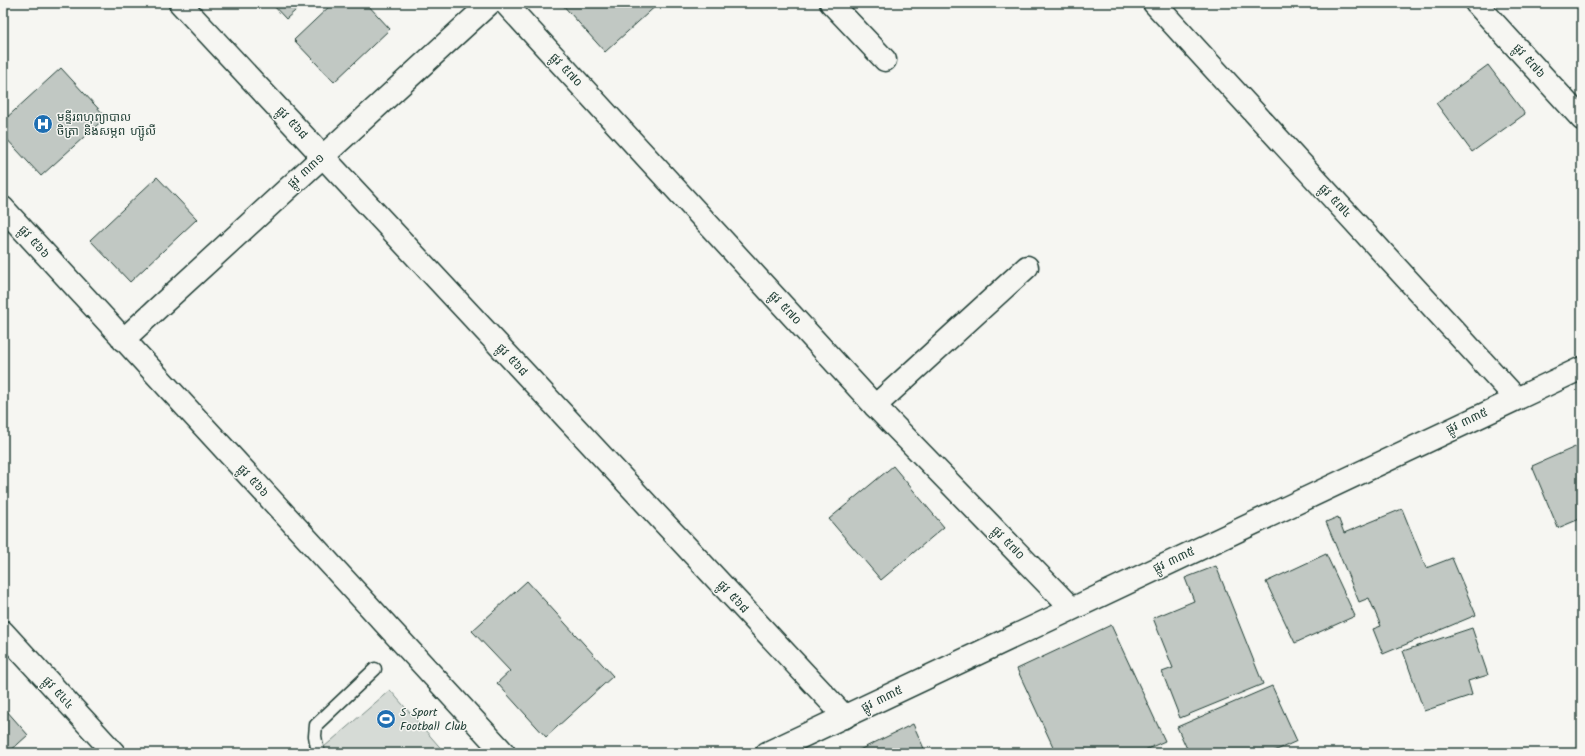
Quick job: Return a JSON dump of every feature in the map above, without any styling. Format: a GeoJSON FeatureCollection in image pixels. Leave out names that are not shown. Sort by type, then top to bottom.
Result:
{"type":"FeatureCollection","features":[{"type":"Feature","properties":{"kind":"street","name":"ផ្លូវ ៥៦៨"},"geometry":{"type":"LineString","coordinates":[[180,3],[845,717]]}},
{"type":"Feature","properties":{"kind":"street","name":"ផ្លូវ ៣៣១"},"geometry":{"type":"LineString","coordinates":[[123,340],[490,3]]}},
{"type":"Feature","properties":{"kind":"street","name":"ផ្លូវ ៥៧០"},"geometry":{"type":"LineString","coordinates":[[505,3],[875,406],[1071,608]]}},
{"type":"Feature","properties":{"kind":"street"},"geometry":{"type":"LineString","coordinates":[[831,3],[885,60]]}},
{"type":"Feature","properties":{"kind":"street","name":"ផ្លូវ ៥៧៤"},"geometry":{"type":"LineString","coordinates":[[1154,3],[1516,398]]}},
{"type":"Feature","properties":{"kind":"street","name":"ផ្លូវ ៥៧៦"},"geometry":{"type":"LineString","coordinates":[[1476,3],[1582,119]]}},
{"type":"Feature","properties":{"kind":"street","name":"ផ្លូវ ៥៦៦"},"geometry":{"type":"LineString","coordinates":[[3,208],[504,753]]}},
{"type":"Feature","properties":{"kind":"street"},"geometry":{"type":"LineString","coordinates":[[875,406],[1027,267]]}},
{"type":"Feature","properties":{"kind":"street","name":"ផ្លូវ ៣៣៥"},"geometry":{"type":"LineString","coordinates":[[767,753],[1071,608],[1582,368]]}},
{"type":"Feature","properties":{"kind":"street","name":"ផ្លូវ ៥៤៤"},"geometry":{"type":"LineString","coordinates":[[3,632],[114,753]]}},
{"type":"Feature","properties":{"kind":"lane"},"geometry":{"type":"LineString","coordinates":[[318,753],[315,736],[316,725],[375,669]]}},
{"type":"Feature","properties":{"kind":"shaded area","name":"S Sport Football Club"},"geometry":{"type":"Polygon","coordinates":[[[390,690],[445,753],[329,753],[324,747],[390,690]]]}},
{"type":"Feature","properties":{"kind":"building"},"geometry":{"type":"Polygon","coordinates":[[[271,3],[304,3],[286,19],[271,3]]]}},
{"type":"Feature","properties":{"kind":"building"},"geometry":{"type":"Polygon","coordinates":[[[333,3],[366,3],[390,29],[334,82],[294,40],[333,3]]]}},
{"type":"Feature","properties":{"kind":"building"},"geometry":{"type":"Polygon","coordinates":[[[561,3],[659,3],[605,52],[561,3]]]}},
{"type":"Feature","properties":{"kind":"building"},"geometry":{"type":"Polygon","coordinates":[[[1488,65],[1525,114],[1472,152],[1436,103],[1488,65]]]}},
{"type":"Feature","properties":{"kind":"building"},"geometry":{"type":"Polygon","coordinates":[[[61,68],[106,117],[41,176],[3,135],[3,121],[61,68]]]}},
{"type":"Feature","properties":{"kind":"building"},"geometry":{"type":"Polygon","coordinates":[[[157,177],[197,219],[130,282],[90,240],[157,177]]]}},
{"type":"Feature","properties":{"kind":"building"},"geometry":{"type":"Polygon","coordinates":[[[1582,444],[1582,518],[1558,528],[1532,466],[1582,444]]]}},
{"type":"Feature","properties":{"kind":"building"},"geometry":{"type":"Polygon","coordinates":[[[893,466],[944,527],[881,580],[829,519],[893,466]]]}},
{"type":"Feature","properties":{"kind":"building"},"geometry":{"type":"Polygon","coordinates":[[[1402,509],[1426,568],[1452,558],[1476,615],[1383,654],[1373,629],[1381,626],[1369,598],[1359,602],[1326,522],[1338,517],[1344,533],[1402,509]]]}},
{"type":"Feature","properties":{"kind":"building"},"geometry":{"type":"Polygon","coordinates":[[[1326,554],[1355,616],[1295,643],[1266,582],[1326,554]]]}},
{"type":"Feature","properties":{"kind":"building"},"geometry":{"type":"Polygon","coordinates":[[[1216,566],[1263,684],[1180,718],[1162,672],[1173,668],[1153,618],[1194,601],[1185,578],[1216,566]]]}},
{"type":"Feature","properties":{"kind":"building"},"geometry":{"type":"Polygon","coordinates":[[[527,581],[613,676],[546,737],[497,683],[510,671],[472,631],[527,581]]]}},
{"type":"Feature","properties":{"kind":"building"},"geometry":{"type":"Polygon","coordinates":[[[1111,625],[1165,741],[1138,753],[1056,753],[1017,669],[1111,625]]]}},
{"type":"Feature","properties":{"kind":"building"},"geometry":{"type":"Polygon","coordinates":[[[1472,628],[1488,675],[1468,681],[1472,695],[1424,711],[1403,651],[1472,628]]]}},
{"type":"Feature","properties":{"kind":"building"},"geometry":{"type":"Polygon","coordinates":[[[1272,686],[1297,741],[1270,753],[1189,753],[1177,727],[1272,686]]]}},
{"type":"Feature","properties":{"kind":"building"},"geometry":{"type":"Polygon","coordinates":[[[6,710],[28,735],[8,753],[3,753],[3,713],[6,710]]]}},
{"type":"Feature","properties":{"kind":"building"},"geometry":{"type":"Polygon","coordinates":[[[913,724],[926,753],[853,753],[913,724]]]}},
{"type":"Feature","properties":{"kind":"place","name":"មន្ទីរពហុព្យាបាល ចិត្រា និងសម្ភព ហ្ស៊ូលី"},"geometry":{"type":"Point","coordinates":[43,124]}},
{"type":"Feature","properties":{"kind":"place","name":"S Sport Football Club"},"geometry":{"type":"Point","coordinates":[386,719]}}]}
